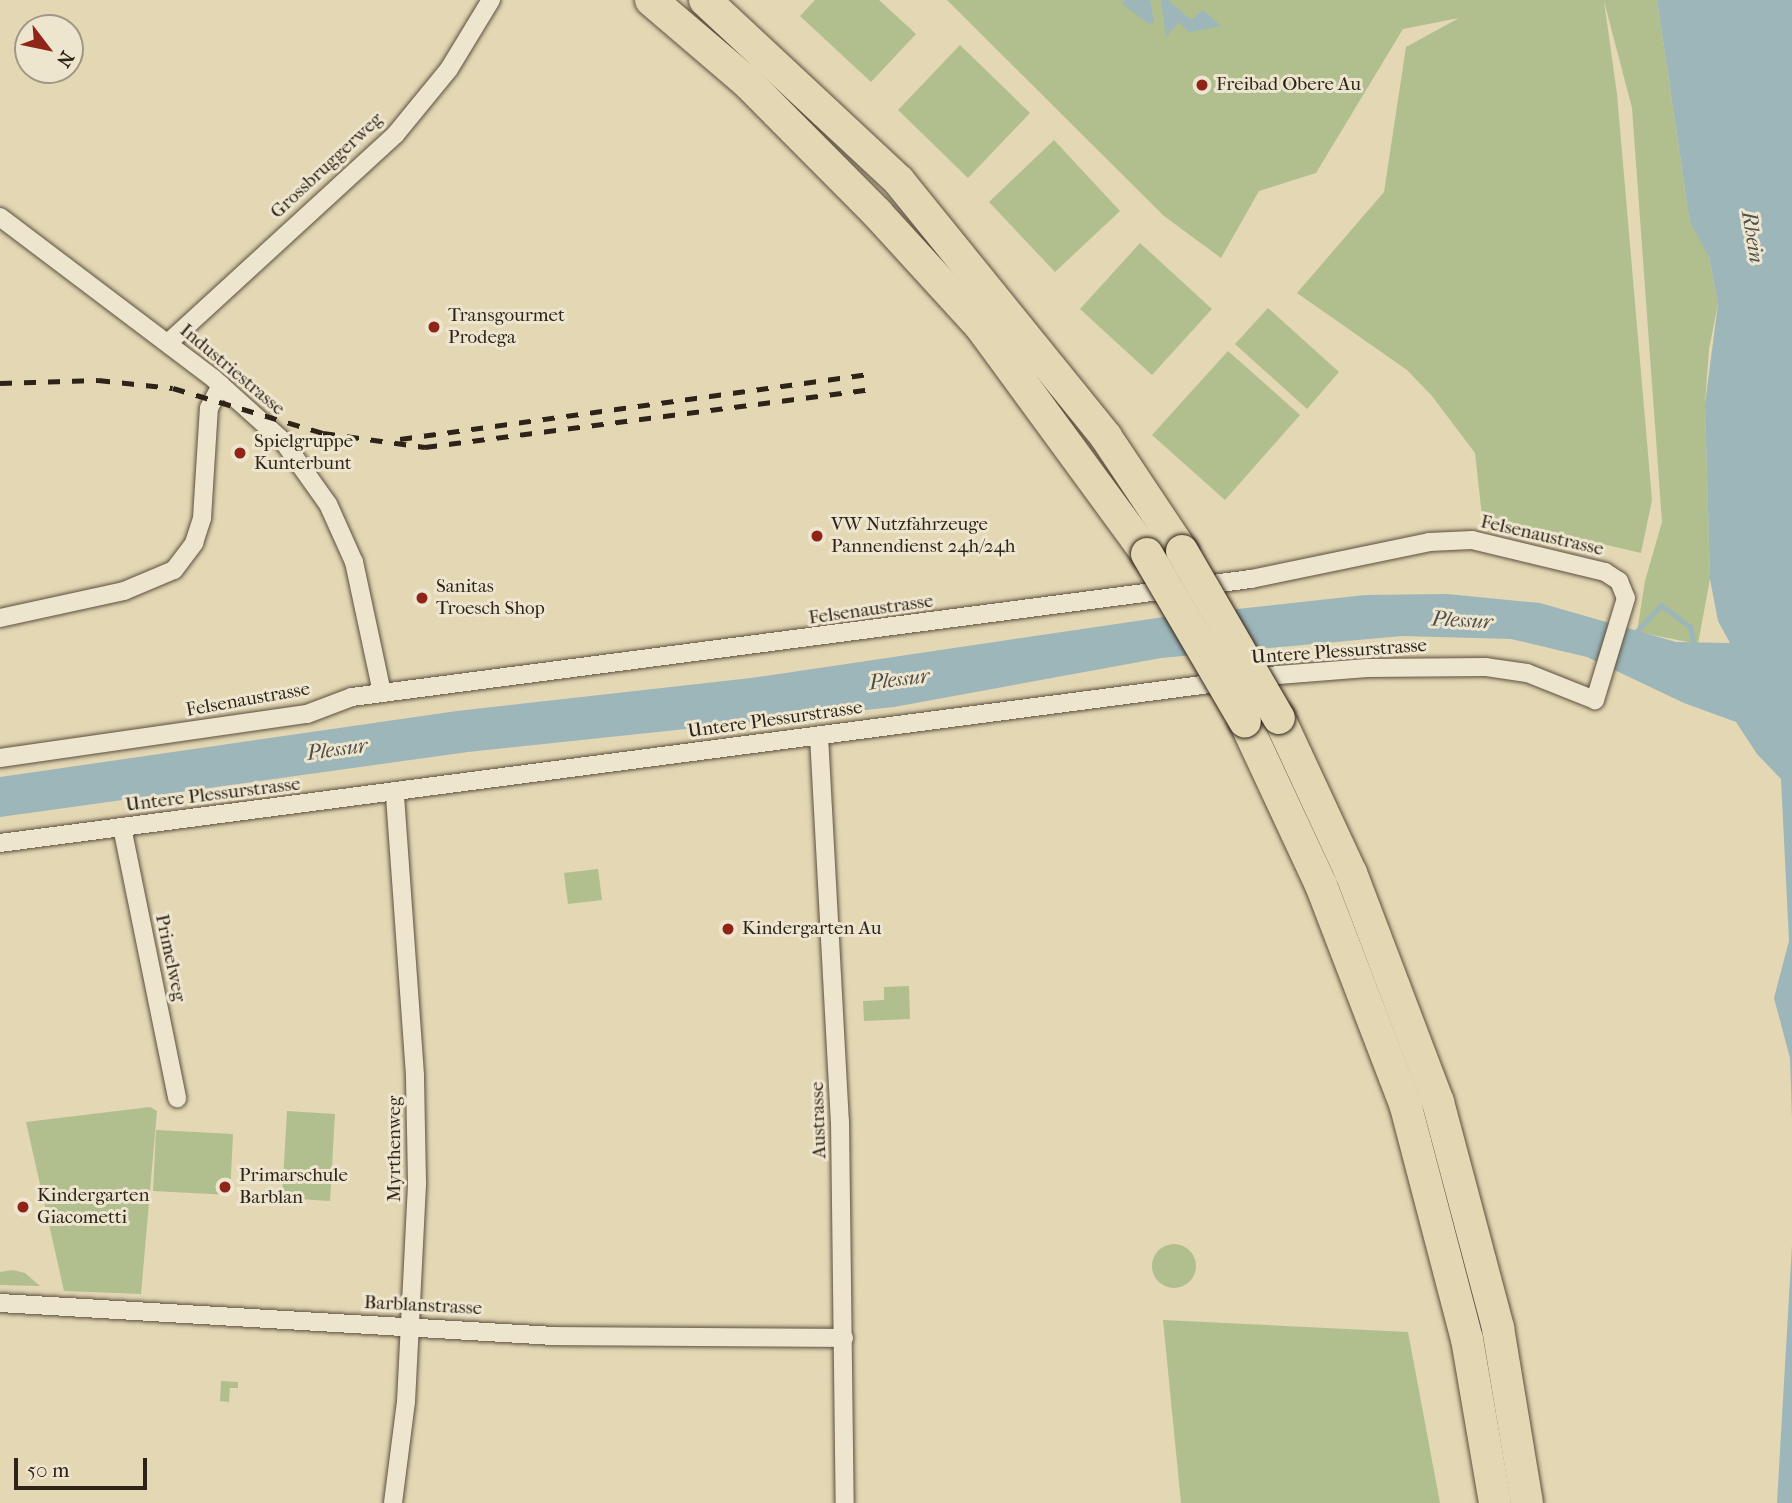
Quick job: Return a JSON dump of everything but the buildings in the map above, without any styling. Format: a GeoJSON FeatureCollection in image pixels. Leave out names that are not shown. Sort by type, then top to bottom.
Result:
{"type":"FeatureCollection","features":[{"type":"Feature","properties":{"kind":"highway"},"geometry":{"type":"LineString","coordinates":[[651,0],[747,82],[877,213],[981,327],[1147,554],[1245,722],[1321,885],[1406,1107],[1467,1339],[1494,1503]]}},
{"type":"Feature","properties":{"kind":"highway"},"geometry":{"type":"LineString","coordinates":[[705,0],[899,181],[1098,426],[1182,551],[1279,718],[1351,873],[1438,1102],[1498,1328],[1527,1503]]}},
{"type":"Feature","properties":{"kind":"street","name":"Grossbruggerweg"},"geometry":{"type":"LineString","coordinates":[[168,343],[395,135],[449,69],[491,0]]}},
{"type":"Feature","properties":{"kind":"street","name":"Industriestrasse"},"geometry":{"type":"LineString","coordinates":[[0,217],[168,343],[221,385],[283,441],[328,504],[364,593],[382,693]]}},
{"type":"Feature","properties":{"kind":"street"},"geometry":{"type":"LineString","coordinates":[[0,618],[124,591],[174,570],[194,543],[202,518],[209,408],[221,385]]}},
{"type":"Feature","properties":{"kind":"street","name":"Felsenaustrasse"},"geometry":{"type":"LineString","coordinates":[[0,758],[307,714],[352,697],[1251,579],[1429,542],[1461,540],[1611,575],[1625,591],[1623,621],[1594,700]]}},
{"type":"Feature","properties":{"kind":"street","name":"Untere Plessurstrasse"},"geometry":{"type":"LineString","coordinates":[[0,843],[395,794],[1278,675],[1367,668],[1486,667],[1527,673],[1594,700]]}},
{"type":"Feature","properties":{"kind":"street","name":"Austrasse"},"geometry":{"type":"LineString","coordinates":[[819,736],[833,952],[844,1338],[845,1503]]}},
{"type":"Feature","properties":{"kind":"street","name":"Myrthenweg"},"geometry":{"type":"LineString","coordinates":[[393,1503],[411,1327],[417,1182],[415,1074],[395,794]]}},
{"type":"Feature","properties":{"kind":"street","name":"Primelweg"},"geometry":{"type":"LineString","coordinates":[[121,827],[177,1098]]}},
{"type":"Feature","properties":{"kind":"street","name":"Barblanstrasse"},"geometry":{"type":"LineString","coordinates":[[0,1303],[554,1336],[844,1338]]}},
{"type":"Feature","properties":{"kind":"green space"},"geometry":{"type":"Polygon","coordinates":[[[815,0],[879,0],[916,34],[871,82],[800,16],[815,0]]]}},
{"type":"Feature","properties":{"kind":"green space"},"geometry":{"type":"Polygon","coordinates":[[[947,0],[1657,0],[1687,203],[1709,257],[1718,304],[1709,349],[1705,404],[1710,579],[1698,644],[1637,632],[1645,581],[1662,522],[1632,108],[1604,1],[1617,94],[1652,500],[1641,553],[1482,516],[1475,453],[1432,396],[1407,370],[1297,293],[1384,192],[1406,47],[1459,18],[1403,29],[1316,173],[1259,191],[1221,258],[1164,216],[947,0]]]}},
{"type":"Feature","properties":{"kind":"green space"},"geometry":{"type":"Polygon","coordinates":[[[960,45],[1030,113],[968,178],[898,110],[960,45]]]}},
{"type":"Feature","properties":{"kind":"green space"},"geometry":{"type":"Polygon","coordinates":[[[1054,140],[1120,211],[1055,272],[989,202],[1054,140]]]}},
{"type":"Feature","properties":{"kind":"green space"},"geometry":{"type":"Polygon","coordinates":[[[1140,243],[1212,309],[1152,375],[1080,309],[1140,243]]]}},
{"type":"Feature","properties":{"kind":"green space"},"geometry":{"type":"Polygon","coordinates":[[[1268,308],[1339,372],[1307,409],[1235,344],[1268,308]]]}},
{"type":"Feature","properties":{"kind":"green space"},"geometry":{"type":"Polygon","coordinates":[[[1228,351],[1300,415],[1225,500],[1152,435],[1228,351]]]}},
{"type":"Feature","properties":{"kind":"green space"},"geometry":{"type":"Polygon","coordinates":[[[598,869],[602,900],[568,904],[564,873],[598,869]]]}},
{"type":"Feature","properties":{"kind":"green space"},"geometry":{"type":"Polygon","coordinates":[[[909,986],[910,1019],[864,1021],[863,1001],[884,1000],[884,987],[909,986]]]}},
{"type":"Feature","properties":{"kind":"green space"},"geometry":{"type":"Polygon","coordinates":[[[150,1107],[157,1111],[141,1294],[64,1291],[26,1122],[150,1107]]]}},
{"type":"Feature","properties":{"kind":"green space"},"geometry":{"type":"Polygon","coordinates":[[[287,1111],[335,1114],[330,1201],[282,1198],[287,1111]]]}},
{"type":"Feature","properties":{"kind":"green space"},"geometry":{"type":"Polygon","coordinates":[[[156,1130],[233,1134],[230,1195],[153,1191],[156,1130]]]}},
{"type":"Feature","properties":{"kind":"green space"},"geometry":{"type":"Polygon","coordinates":[[[1174,1244],[1190,1250],[1196,1266],[1190,1282],[1174,1288],[1158,1282],[1152,1266],[1158,1250],[1174,1244]]]}},
{"type":"Feature","properties":{"kind":"green space"},"geometry":{"type":"Polygon","coordinates":[[[13,1270],[25,1273],[40,1286],[0,1285],[0,1272],[13,1270]]]}},
{"type":"Feature","properties":{"kind":"green space"},"geometry":{"type":"Polygon","coordinates":[[[1163,1320],[1408,1332],[1440,1503],[1181,1503],[1163,1320]]]}},
{"type":"Feature","properties":{"kind":"green space"},"geometry":{"type":"Polygon","coordinates":[[[221,1381],[238,1382],[238,1388],[230,1388],[229,1402],[220,1401],[221,1381]]]}},
{"type":"Feature","properties":{"kind":"water"},"geometry":{"type":"Polygon","coordinates":[[[1125,0],[1150,0],[1154,22],[1149,24],[1122,4],[1125,0]]]}},
{"type":"Feature","properties":{"kind":"water"},"geometry":{"type":"Polygon","coordinates":[[[1161,0],[1168,0],[1191,20],[1203,10],[1221,26],[1189,32],[1179,22],[1166,37],[1161,0]]]}},
{"type":"Feature","properties":{"kind":"water"},"geometry":{"type":"Polygon","coordinates":[[[1657,0],[1792,0],[1792,1119],[1790,1058],[1774,998],[1789,941],[1781,779],[1757,754],[1736,722],[1684,703],[1587,657],[1511,639],[1402,636],[1161,658],[894,707],[468,752],[0,817],[0,777],[457,711],[751,678],[1164,617],[1365,595],[1447,594],[1540,603],[1676,642],[1730,643],[1718,621],[1710,579],[1705,404],[1718,304],[1709,257],[1691,224],[1657,0]]]}},
{"type":"Feature","properties":{"kind":"water"},"geometry":{"type":"Polygon","coordinates":[[[1792,1245],[1792,1503],[1777,1503],[1792,1245]]]}},
{"type":"Feature","properties":{"kind":"waterway"},"geometry":{"type":"LineString","coordinates":[[1632,636],[1661,605],[1690,627],[1695,649]]}},
{"type":"Feature","properties":{"kind":"railway"},"geometry":{"type":"LineString","coordinates":[[400,439],[871,374]]}},
{"type":"Feature","properties":{"kind":"railway"},"geometry":{"type":"LineString","coordinates":[[0,383],[98,380],[173,388],[323,433],[425,447],[874,389]]}},
{"type":"Feature","properties":{"kind":"place","name":"Freibad Obere Au"},"geometry":{"type":"Point","coordinates":[1202,85]}},
{"type":"Feature","properties":{"kind":"place","name":"Transgourmet Prodega"},"geometry":{"type":"Point","coordinates":[434,327]}},
{"type":"Feature","properties":{"kind":"place","name":"Spielgruppe Kunterbunt"},"geometry":{"type":"Point","coordinates":[240,453]}},
{"type":"Feature","properties":{"kind":"place","name":"VW Nutzfahrzeuge Pannendienst 24h/24h"},"geometry":{"type":"Point","coordinates":[817,536]}},
{"type":"Feature","properties":{"kind":"place","name":"Sanitas Troesch Shop"},"geometry":{"type":"Point","coordinates":[422,598]}},
{"type":"Feature","properties":{"kind":"place","name":"Kindergarten Au"},"geometry":{"type":"Point","coordinates":[728,929]}},
{"type":"Feature","properties":{"kind":"place","name":"Primarschule Barblan"},"geometry":{"type":"Point","coordinates":[225,1187]}},
{"type":"Feature","properties":{"kind":"place","name":"Kindergarten Giacometti"},"geometry":{"type":"Point","coordinates":[23,1207]}},
{"type":"Feature","properties":{"kind":"water label","name":"Rhein"},"geometry":{"type":"Point","coordinates":[1753,237]}},
{"type":"Feature","properties":{"kind":"water label","name":"Plessur"},"geometry":{"type":"Point","coordinates":[1462,620]}},
{"type":"Feature","properties":{"kind":"water label","name":"Plessur"},"geometry":{"type":"Point","coordinates":[899,679]}},
{"type":"Feature","properties":{"kind":"water label","name":"Plessur"},"geometry":{"type":"Point","coordinates":[337,749]}}]}
